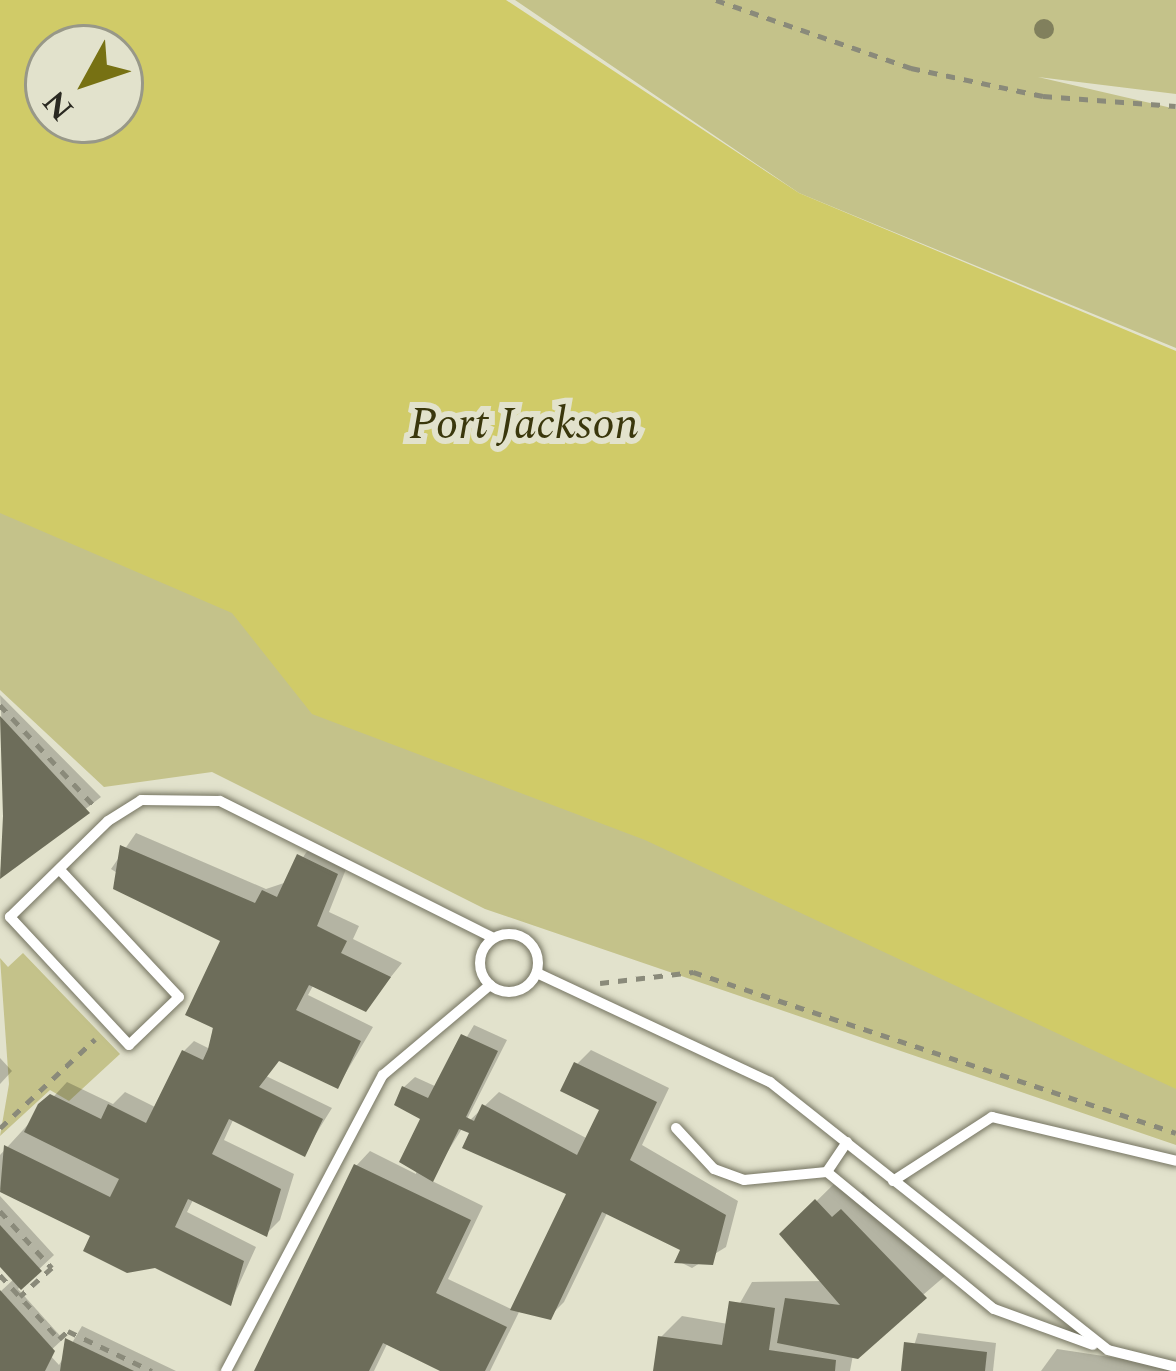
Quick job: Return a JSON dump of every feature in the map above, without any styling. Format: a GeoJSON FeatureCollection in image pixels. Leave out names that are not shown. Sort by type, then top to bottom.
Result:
{"type":"FeatureCollection","features":[{"type":"Feature","properties":{"kind":"lane"},"geometry":{"type":"LineString","coordinates":[[60,870],[179,997],[129,1045],[10,917],[108,821],[173,794],[220,801],[494,938],[524,938],[537,973]]}},
{"type":"Feature","properties":{"kind":"lane"},"geometry":{"type":"LineString","coordinates":[[490,985],[480,960],[494,938]]}},
{"type":"Feature","properties":{"kind":"lane"},"geometry":{"type":"LineString","coordinates":[[490,985],[517,992],[537,973]]}},
{"type":"Feature","properties":{"kind":"lane"},"geometry":{"type":"LineString","coordinates":[[537,973],[576,986],[770,1082],[1108,1350]]}},
{"type":"Feature","properties":{"kind":"lane"},"geometry":{"type":"LineString","coordinates":[[226,1371],[383,1075],[490,985]]}},
{"type":"Feature","properties":{"kind":"lane"},"geometry":{"type":"LineString","coordinates":[[893,1181],[992,1117],[1176,1161]]}},
{"type":"Feature","properties":{"kind":"lane"},"geometry":{"type":"LineString","coordinates":[[676,1129],[714,1169],[744,1180],[827,1172],[994,1309],[1108,1350],[1176,1367]]}},
{"type":"Feature","properties":{"kind":"lane"},"geometry":{"type":"LineString","coordinates":[[827,1172],[847,1142]]}},
{"type":"Feature","properties":{"kind":"path"},"geometry":{"type":"LineString","coordinates":[[716,0],[911,68],[1042,96],[1176,106]]}},
{"type":"Feature","properties":{"kind":"path"},"geometry":{"type":"LineString","coordinates":[[0,705],[108,821]]}},
{"type":"Feature","properties":{"kind":"path"},"geometry":{"type":"LineString","coordinates":[[576,986],[692,972],[1176,1133]]}},
{"type":"Feature","properties":{"kind":"path"},"geometry":{"type":"LineString","coordinates":[[0,1128],[104,1030]]}},
{"type":"Feature","properties":{"kind":"path"},"geometry":{"type":"LineString","coordinates":[[0,1211],[52,1268],[20,1297]]}},
{"type":"Feature","properties":{"kind":"path"},"geometry":{"type":"LineString","coordinates":[[0,1275],[58,1339],[68,1331],[152,1371]]}},
{"type":"Feature","properties":{"kind":"shaded area"},"geometry":{"type":"Polygon","coordinates":[[[515,0],[1176,0],[1176,94],[1038,77],[1176,109],[1176,348],[799,193],[515,0]]]}},
{"type":"Feature","properties":{"kind":"shaded area"},"geometry":{"type":"Polygon","coordinates":[[[0,480],[1176,1047],[1176,1145],[485,909],[212,772],[104,787],[0,690],[0,480]]]}},
{"type":"Feature","properties":{"kind":"shaded area"},"geometry":{"type":"Polygon","coordinates":[[[23,953],[120,1054],[69,1101],[50,1090],[0,1136],[9,1084],[0,958],[8,967],[23,953]]]}},
{"type":"Feature","properties":{"kind":"water","name":"Port Jackson"},"geometry":{"type":"Polygon","coordinates":[[[0,0],[506,0],[799,193],[1176,351],[1176,1089],[645,840],[312,714],[232,613],[0,513],[0,0]]]}},
{"type":"Feature","properties":{"kind":"building"},"geometry":{"type":"Polygon","coordinates":[[[0,716],[90,813],[0,879],[3,816],[0,716]]]}},
{"type":"Feature","properties":{"kind":"building"},"geometry":{"type":"Polygon","coordinates":[[[120,845],[255,903],[262,890],[277,897],[297,854],[338,874],[317,926],[347,941],[341,953],[391,977],[366,1012],[309,985],[296,1010],[361,1041],[338,1089],[279,1061],[259,1087],[323,1119],[305,1157],[229,1119],[212,1154],[281,1189],[267,1237],[188,1199],[175,1227],[244,1261],[231,1306],[155,1268],[127,1273],[83,1251],[90,1236],[0,1192],[4,1145],[110,1197],[119,1179],[24,1132],[38,1104],[50,1094],[101,1119],[108,1104],[146,1123],[182,1050],[203,1060],[208,1049],[213,1028],[185,1015],[220,941],[113,889],[120,845]]]}},
{"type":"Feature","properties":{"kind":"building"},"geometry":{"type":"Polygon","coordinates":[[[461,1034],[498,1051],[466,1117],[474,1121],[482,1104],[577,1155],[599,1110],[560,1091],[574,1062],[657,1102],[630,1160],[726,1215],[713,1265],[674,1263],[680,1250],[602,1212],[551,1320],[510,1310],[566,1194],[462,1148],[469,1133],[459,1129],[433,1182],[399,1162],[420,1119],[394,1105],[402,1086],[428,1098],[461,1034]]]}},
{"type":"Feature","properties":{"kind":"building"},"geometry":{"type":"Polygon","coordinates":[[[354,1164],[471,1220],[436,1293],[507,1327],[485,1371],[440,1371],[383,1343],[369,1371],[254,1371],[354,1164]]]}},
{"type":"Feature","properties":{"kind":"building"},"geometry":{"type":"Polygon","coordinates":[[[815,1199],[832,1217],[841,1209],[927,1298],[858,1359],[777,1343],[785,1298],[840,1305],[779,1234],[815,1199]]]}},
{"type":"Feature","properties":{"kind":"building"},"geometry":{"type":"Polygon","coordinates":[[[0,1225],[42,1271],[21,1290],[0,1267],[0,1225]]]}},
{"type":"Feature","properties":{"kind":"building"},"geometry":{"type":"Polygon","coordinates":[[[0,1290],[55,1351],[45,1371],[0,1371],[0,1290]]]}},
{"type":"Feature","properties":{"kind":"building"},"geometry":{"type":"Polygon","coordinates":[[[729,1301],[775,1308],[769,1350],[836,1360],[835,1371],[653,1371],[658,1336],[722,1345],[729,1301]]]}},
{"type":"Feature","properties":{"kind":"building"},"geometry":{"type":"Polygon","coordinates":[[[65,1338],[134,1371],[60,1371],[65,1338]]]}},
{"type":"Feature","properties":{"kind":"building"},"geometry":{"type":"Polygon","coordinates":[[[904,1342],[987,1352],[985,1371],[901,1371],[904,1342]]]}}]}
